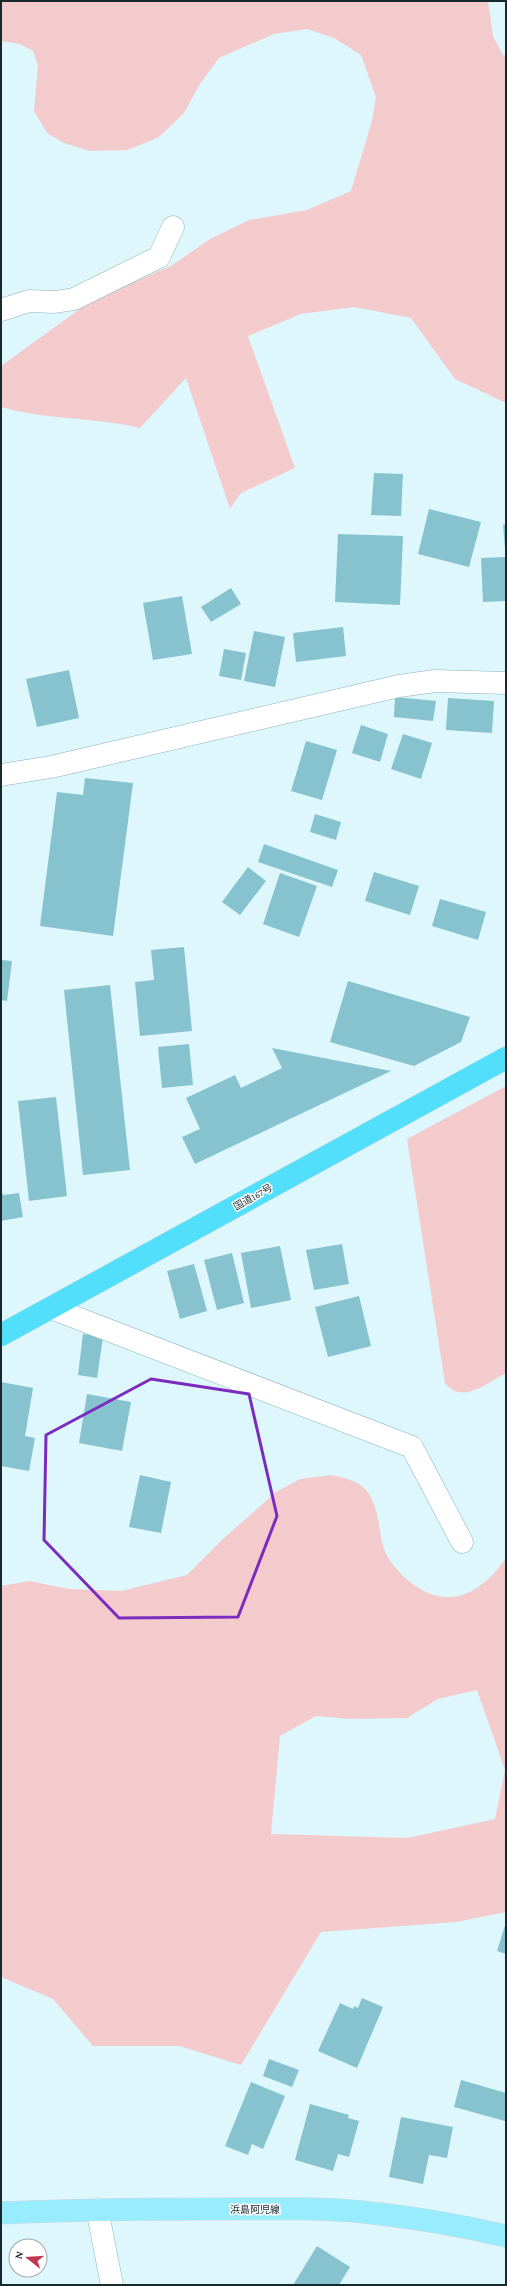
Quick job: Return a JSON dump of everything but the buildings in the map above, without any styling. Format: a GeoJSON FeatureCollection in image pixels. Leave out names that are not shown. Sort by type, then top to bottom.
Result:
{"type":"FeatureCollection","features":[{"type":"Feature","properties":{"kind":"highway","name":"国道167号"},"geometry":{"type":"LineString","coordinates":[[1,1335],[506,1058]]}},
{"type":"Feature","properties":{"kind":"main road","name":"浜島阿児線"},"geometry":{"type":"LineString","coordinates":[[1,2213],[97,2209],[309,2209],[362,2212],[467,2227],[506,2236]]}},
{"type":"Feature","properties":{"kind":"street"},"geometry":{"type":"LineString","coordinates":[[1,310],[29,301],[55,302],[81,295],[159,257],[173,227]]}},
{"type":"Feature","properties":{"kind":"street"},"geometry":{"type":"LineString","coordinates":[[1,775],[51,767],[399,686],[435,681],[506,683]]}},
{"type":"Feature","properties":{"kind":"street"},"geometry":{"type":"LineString","coordinates":[[50,1308],[412,1447],[462,1542]]}},
{"type":"Feature","properties":{"kind":"street"},"geometry":{"type":"LineString","coordinates":[[97,2209],[112,2285]]}},
{"type":"Feature","properties":{"kind":"highlighted area"},"geometry":{"type":"Polygon","coordinates":[[[151,1379],[249,1394],[277,1516],[238,1617],[119,1618],[44,1540],[46,1435],[151,1379]]]}},
{"type":"Feature","properties":{"kind":"shaded area"},"geometry":{"type":"Polygon","coordinates":[[[1,1],[488,1],[493,36],[503,55],[506,55],[506,403],[455,379],[411,318],[354,307],[301,314],[248,336],[295,468],[241,493],[230,509],[186,378],[140,428],[123,424],[35,414],[1,407],[1,366],[95,298],[171,266],[210,239],[249,220],[307,210],[351,191],[372,121],[376,97],[361,55],[334,38],[307,29],[274,34],[219,58],[200,84],[184,113],[159,137],[128,150],[90,151],[64,143],[47,133],[34,111],[38,65],[33,51],[20,44],[1,41],[1,1]]]}},
{"type":"Feature","properties":{"kind":"shaded area"},"geometry":{"type":"Polygon","coordinates":[[[506,1086],[506,1373],[475,1390],[459,1392],[451,1389],[445,1383],[407,1139],[506,1086]]]}},
{"type":"Feature","properties":{"kind":"shaded area"},"geometry":{"type":"Polygon","coordinates":[[[332,1475],[351,1480],[363,1487],[371,1498],[377,1512],[382,1542],[388,1558],[406,1579],[424,1591],[438,1596],[450,1597],[463,1595],[486,1581],[506,1558],[506,1912],[456,1922],[321,1932],[241,2065],[179,2046],[93,2046],[53,1999],[1,1977],[1,1586],[29,1581],[69,1589],[121,1591],[187,1575],[224,1538],[276,1492],[300,1479],[332,1475]],[[477,1690],[438,1699],[407,1718],[351,1719],[316,1716],[280,1736],[271,1834],[407,1838],[495,1819],[505,1770],[477,1690]]]}}]}
